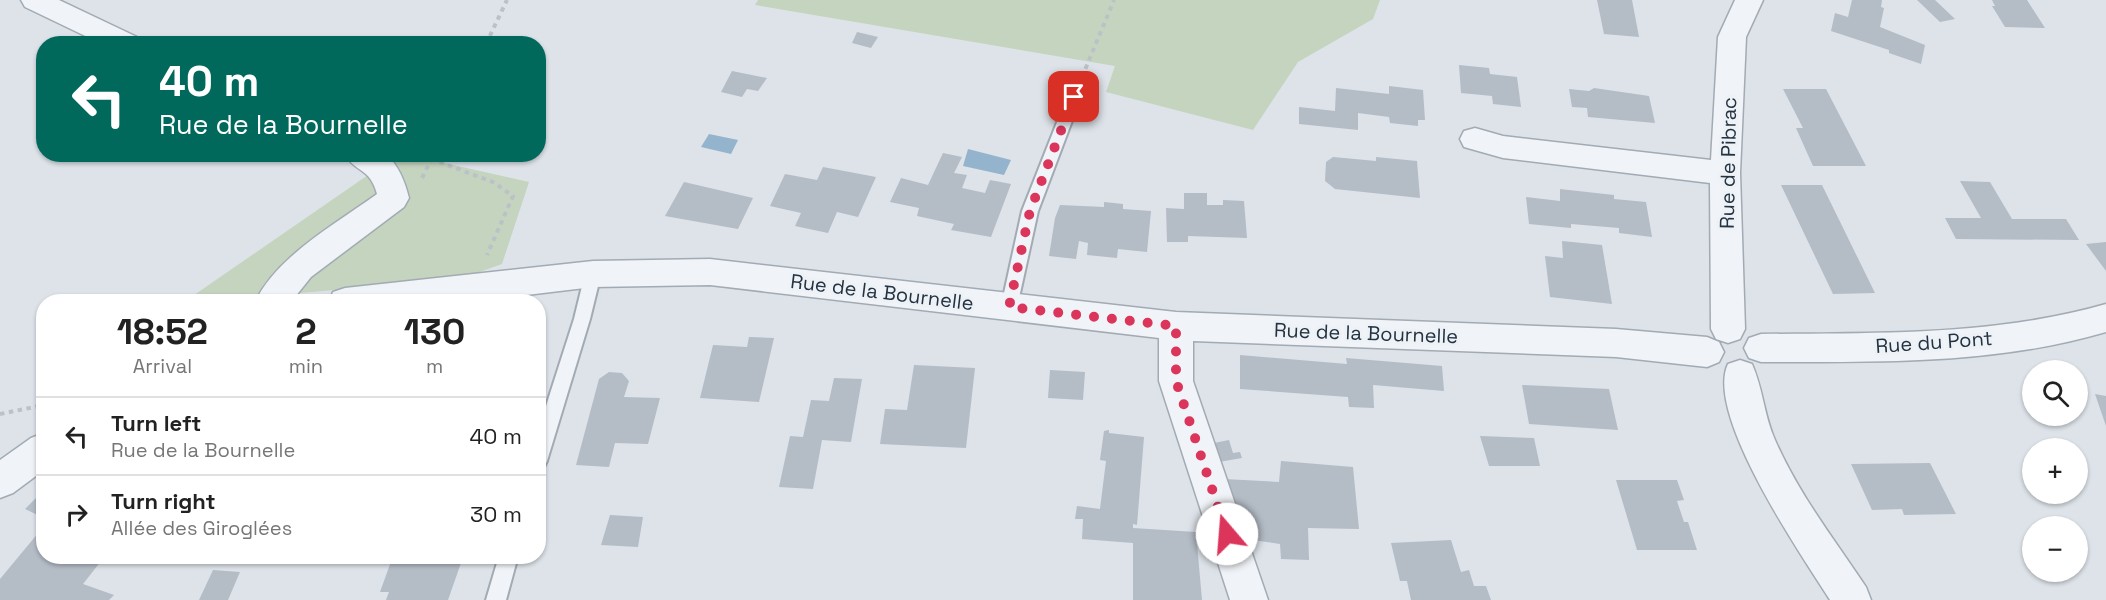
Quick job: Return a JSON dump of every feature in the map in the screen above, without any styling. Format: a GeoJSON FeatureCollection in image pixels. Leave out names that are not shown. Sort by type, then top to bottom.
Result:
{"type":"FeatureCollection","features":[{"type":"Feature","properties":{"kind":"street"},"geometry":{"type":"LineString","coordinates":[[35,0],[110,36]]}},
{"type":"Feature","properties":{"kind":"street","name":"Rue de Pibrac"},"geometry":{"type":"LineString","coordinates":[[1718,341],[1732,37],[1749,0]]}},
{"type":"Feature","properties":{"kind":"street"},"geometry":{"type":"LineString","coordinates":[[1475,139],[1503,147],[1725,173]]}},
{"type":"Feature","properties":{"kind":"street"},"geometry":{"type":"LineString","coordinates":[[278,294],[300,268],[393,198],[389,177],[375,162]]}},
{"type":"Feature","properties":{"kind":"street","name":"Rue de la Bournelle"},"geometry":{"type":"LineString","coordinates":[[415,294],[593,274],[710,272],[1176,326],[1616,343],[1718,341]]}},
{"type":"Feature","properties":{"kind":"street","name":"Rue du Pont"},"geometry":{"type":"LineString","coordinates":[[1750,362],[2061,331],[2106,318]]}},
{"type":"Feature","properties":{"kind":"street"},"geometry":{"type":"LineString","coordinates":[[1176,326],[1176,381],[1249,600]]}},
{"type":"Feature","properties":{"kind":"street"},"geometry":{"type":"LineString","coordinates":[[1718,341],[1747,335],[1750,362],[1743,401],[1765,462],[1852,600]]}},
{"type":"Feature","properties":{"kind":"street"},"geometry":{"type":"LineString","coordinates":[[0,481],[36,455]]}},
{"type":"Feature","properties":{"kind":"lane"},"geometry":{"type":"LineString","coordinates":[[1009,307],[1030,211],[1074,97]]}},
{"type":"Feature","properties":{"kind":"lane"},"geometry":{"type":"LineString","coordinates":[[546,436],[582,320],[593,274]]}},
{"type":"Feature","properties":{"kind":"lane"},"geometry":{"type":"LineString","coordinates":[[496,600],[507,564]]}},
{"type":"Feature","properties":{"kind":"path"},"geometry":{"type":"LineString","coordinates":[[490,36],[507,0]]}},
{"type":"Feature","properties":{"kind":"path"},"geometry":{"type":"LineString","coordinates":[[1074,97],[1114,0]]}},
{"type":"Feature","properties":{"kind":"path"},"geometry":{"type":"LineString","coordinates":[[439,162],[493,182],[513,196],[495,234],[476,287]]}},
{"type":"Feature","properties":{"kind":"path"},"geometry":{"type":"LineString","coordinates":[[0,414],[36,407]]}},
{"type":"Feature","properties":{"kind":"green space"},"geometry":{"type":"Polygon","coordinates":[[[758,0],[1380,0],[1373,19],[1298,62],[1253,130],[1106,92],[1115,66],[755,5],[758,0]]]}},
{"type":"Feature","properties":{"kind":"green space"},"geometry":{"type":"Polygon","coordinates":[[[387,162],[440,162],[529,182],[502,264],[457,280],[287,294],[196,294],[387,162]]]}},
{"type":"Feature","properties":{"kind":"water"},"geometry":{"type":"Polygon","coordinates":[[[709,134],[738,140],[731,154],[701,147],[709,134]]]}},
{"type":"Feature","properties":{"kind":"water"},"geometry":{"type":"Polygon","coordinates":[[[968,149],[1011,160],[1004,175],[963,166],[968,149]]]}},
{"type":"Feature","properties":{"kind":"building"},"geometry":{"type":"Polygon","coordinates":[[[1597,0],[1632,0],[1639,37],[1604,34],[1597,0]]]}},
{"type":"Feature","properties":{"kind":"building"},"geometry":{"type":"Polygon","coordinates":[[[1852,0],[1882,0],[1881,7],[1884,8],[1880,27],[1925,45],[1921,64],[1889,53],[1889,50],[1831,31],[1835,13],[1848,17],[1852,0]]]}},
{"type":"Feature","properties":{"kind":"building"},"geometry":{"type":"Polygon","coordinates":[[[1917,0],[1935,0],[1955,19],[1940,22],[1917,0]]]}},
{"type":"Feature","properties":{"kind":"building"},"geometry":{"type":"Polygon","coordinates":[[[1992,0],[2027,0],[2045,28],[2005,27],[1992,6],[1995,6],[1992,0]]]}},
{"type":"Feature","properties":{"kind":"building"},"geometry":{"type":"Polygon","coordinates":[[[857,32],[878,37],[871,48],[852,43],[857,32]]]}},
{"type":"Feature","properties":{"kind":"building"},"geometry":{"type":"Polygon","coordinates":[[[1459,65],[1489,68],[1490,74],[1517,77],[1521,107],[1493,104],[1492,96],[1461,93],[1459,65]]]}},
{"type":"Feature","properties":{"kind":"building"},"geometry":{"type":"Polygon","coordinates":[[[732,71],[767,78],[758,91],[747,89],[742,97],[721,92],[732,71]]]}},
{"type":"Feature","properties":{"kind":"building"},"geometry":{"type":"Polygon","coordinates":[[[1389,86],[1423,90],[1425,120],[1418,120],[1418,126],[1390,123],[1389,117],[1358,113],[1358,130],[1299,124],[1299,107],[1335,111],[1336,88],[1389,94],[1389,86]]]}},
{"type":"Feature","properties":{"kind":"building"},"geometry":{"type":"Polygon","coordinates":[[[1594,88],[1649,96],[1655,123],[1588,117],[1587,108],[1572,107],[1569,89],[1589,91],[1594,88]]]}},
{"type":"Feature","properties":{"kind":"building"},"geometry":{"type":"Polygon","coordinates":[[[1783,89],[1826,89],[1866,166],[1813,166],[1796,128],[1803,128],[1783,89]]]}},
{"type":"Feature","properties":{"kind":"building"},"geometry":{"type":"Polygon","coordinates":[[[943,153],[962,157],[954,173],[967,175],[962,188],[985,193],[990,180],[1011,184],[991,237],[951,230],[954,224],[917,216],[919,208],[890,202],[901,178],[928,185],[943,153]]]}},
{"type":"Feature","properties":{"kind":"building"},"geometry":{"type":"Polygon","coordinates":[[[1333,157],[1376,161],[1376,157],[1417,161],[1420,198],[1335,189],[1325,181],[1326,162],[1333,157]]]}},
{"type":"Feature","properties":{"kind":"building"},"geometry":{"type":"Polygon","coordinates":[[[823,167],[876,177],[858,217],[837,212],[828,233],[795,226],[801,213],[770,206],[785,174],[817,180],[823,167]]]}},
{"type":"Feature","properties":{"kind":"building"},"geometry":{"type":"Polygon","coordinates":[[[1960,181],[1990,182],[2012,219],[2066,219],[2079,240],[1956,239],[1945,218],[1981,218],[1960,181]]]}},
{"type":"Feature","properties":{"kind":"building"},"geometry":{"type":"Polygon","coordinates":[[[684,182],[753,198],[738,229],[665,216],[684,182]]]}},
{"type":"Feature","properties":{"kind":"building"},"geometry":{"type":"Polygon","coordinates":[[[1781,185],[1822,185],[1875,293],[1833,294],[1781,185]]]}},
{"type":"Feature","properties":{"kind":"building"},"geometry":{"type":"Polygon","coordinates":[[[1560,189],[1614,195],[1614,199],[1646,202],[1652,237],[1619,233],[1619,228],[1571,224],[1571,228],[1529,224],[1526,197],[1560,201],[1560,189]]]}},
{"type":"Feature","properties":{"kind":"building"},"geometry":{"type":"Polygon","coordinates":[[[1184,193],[1207,193],[1207,205],[1223,205],[1223,200],[1244,201],[1247,238],[1188,236],[1188,242],[1167,242],[1166,208],[1184,209],[1184,193]]]}},
{"type":"Feature","properties":{"kind":"building"},"geometry":{"type":"Polygon","coordinates":[[[1104,202],[1123,204],[1123,209],[1151,211],[1147,252],[1118,249],[1117,258],[1087,255],[1088,243],[1079,241],[1076,259],[1049,256],[1055,218],[1060,205],[1104,207],[1104,202]]]}},
{"type":"Feature","properties":{"kind":"building"},"geometry":{"type":"Polygon","coordinates":[[[1562,241],[1602,245],[1612,304],[1550,297],[1545,256],[1563,258],[1562,241]]]}},
{"type":"Feature","properties":{"kind":"building"},"geometry":{"type":"Polygon","coordinates":[[[2106,242],[2106,271],[2086,244],[2106,242]]]}},
{"type":"Feature","properties":{"kind":"building"},"geometry":{"type":"Polygon","coordinates":[[[749,337],[774,338],[759,402],[700,398],[713,345],[747,347],[749,337]]]}},
{"type":"Feature","properties":{"kind":"building"},"geometry":{"type":"Polygon","coordinates":[[[1240,355],[1347,364],[1346,358],[1442,366],[1444,391],[1373,385],[1374,408],[1349,407],[1348,397],[1240,389],[1240,355]]]}},
{"type":"Feature","properties":{"kind":"building"},"geometry":{"type":"Polygon","coordinates":[[[914,365],[975,368],[966,448],[880,444],[885,409],[907,410],[914,365]]]}},
{"type":"Feature","properties":{"kind":"building"},"geometry":{"type":"Polygon","coordinates":[[[1050,370],[1085,372],[1083,400],[1048,398],[1050,370]]]}},
{"type":"Feature","properties":{"kind":"building"},"geometry":{"type":"Polygon","coordinates":[[[609,372],[622,373],[629,381],[624,397],[660,398],[648,444],[615,443],[609,467],[576,465],[599,379],[609,372]]]}},
{"type":"Feature","properties":{"kind":"building"},"geometry":{"type":"Polygon","coordinates":[[[834,378],[862,379],[851,442],[822,440],[813,489],[779,487],[790,436],[803,437],[811,400],[829,401],[834,378]]]}},
{"type":"Feature","properties":{"kind":"building"},"geometry":{"type":"Polygon","coordinates":[[[1522,385],[1609,389],[1618,430],[1529,424],[1522,385]]]}},
{"type":"Feature","properties":{"kind":"building"},"geometry":{"type":"Polygon","coordinates":[[[2095,394],[2106,396],[2106,426],[2095,394]]]}},
{"type":"Feature","properties":{"kind":"building"},"geometry":{"type":"Polygon","coordinates":[[[1109,430],[1109,433],[1144,437],[1137,525],[1133,524],[1133,528],[1196,532],[1202,600],[1133,600],[1133,543],[1082,539],[1083,519],[1075,519],[1077,506],[1100,509],[1106,461],[1100,460],[1104,431],[1109,430]]]}},
{"type":"Feature","properties":{"kind":"building"},"geometry":{"type":"Polygon","coordinates":[[[1480,436],[1534,438],[1540,466],[1489,466],[1480,436]]]}},
{"type":"Feature","properties":{"kind":"building"},"geometry":{"type":"Polygon","coordinates":[[[1229,440],[1233,453],[1240,452],[1242,458],[1219,462],[1214,443],[1229,440]]]}},
{"type":"Feature","properties":{"kind":"building"},"geometry":{"type":"Polygon","coordinates":[[[1281,461],[1353,467],[1359,529],[1308,528],[1309,560],[1281,559],[1280,544],[1246,539],[1224,479],[1279,482],[1281,461]]]}},
{"type":"Feature","properties":{"kind":"building"},"geometry":{"type":"Polygon","coordinates":[[[1930,463],[1956,514],[1904,515],[1902,509],[1872,510],[1851,464],[1930,463]]]}},
{"type":"Feature","properties":{"kind":"building"},"geometry":{"type":"Polygon","coordinates":[[[1616,480],[1677,480],[1684,500],[1677,501],[1684,522],[1688,522],[1697,550],[1637,550],[1616,480]]]}},
{"type":"Feature","properties":{"kind":"building"},"geometry":{"type":"Polygon","coordinates":[[[36,498],[36,514],[25,509],[36,498]]]}},
{"type":"Feature","properties":{"kind":"building"},"geometry":{"type":"Polygon","coordinates":[[[610,515],[643,517],[638,547],[601,545],[610,515]]]}},
{"type":"Feature","properties":{"kind":"building"},"geometry":{"type":"Polygon","coordinates":[[[36,536],[36,564],[99,564],[83,584],[114,595],[109,600],[0,600],[0,579],[36,536]]]}},
{"type":"Feature","properties":{"kind":"building"},"geometry":{"type":"Polygon","coordinates":[[[1451,540],[1461,572],[1469,570],[1474,586],[1486,586],[1491,600],[1411,600],[1407,581],[1400,581],[1391,543],[1451,540]]]}},
{"type":"Feature","properties":{"kind":"building"},"geometry":{"type":"Polygon","coordinates":[[[390,564],[461,564],[448,600],[386,600],[389,592],[380,592],[390,564]]]}},
{"type":"Feature","properties":{"kind":"building"},"geometry":{"type":"Polygon","coordinates":[[[213,570],[240,572],[228,600],[199,600],[213,570]]]}},
{"type":"Feature","properties":{"kind":"route"},"geometry":{"type":"LineString","coordinates":[[1074,97],[1030,211],[1009,307],[1176,326],[1176,381],[1227,534]]}}]}
